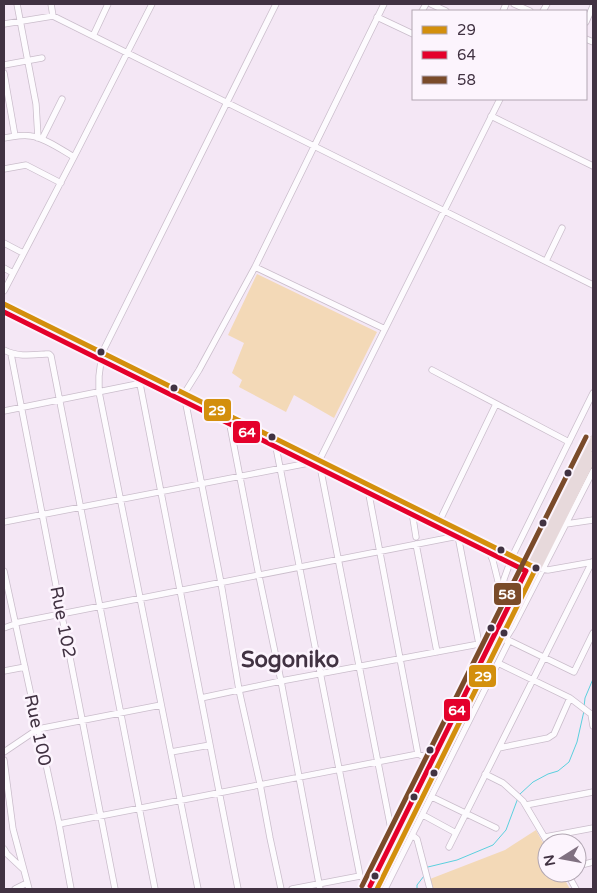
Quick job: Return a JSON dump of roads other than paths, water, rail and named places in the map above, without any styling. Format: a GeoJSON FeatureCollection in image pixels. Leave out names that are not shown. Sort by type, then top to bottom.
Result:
{"type":"FeatureCollection","features":[{"type":"Feature","properties":{"kind":"highway"},"geometry":{"type":"LineString","coordinates":[[537,568],[593,440]]}},
{"type":"Feature","properties":{"kind":"highway"},"geometry":{"type":"LineString","coordinates":[[369,889],[487,647],[537,568],[593,456]]}},
{"type":"Feature","properties":{"kind":"highway"},"geometry":{"type":"LineString","coordinates":[[377,889],[487,647]]}},
{"type":"Feature","properties":{"kind":"street"},"geometry":{"type":"LineString","coordinates":[[17,4],[36,104],[40,138]]}},
{"type":"Feature","properties":{"kind":"street"},"geometry":{"type":"LineString","coordinates":[[51,4],[53,16]]}},
{"type":"Feature","properties":{"kind":"street"},"geometry":{"type":"LineString","coordinates":[[93,36],[108,4]]}},
{"type":"Feature","properties":{"kind":"street"},"geometry":{"type":"LineString","coordinates":[[4,291],[152,4]]}},
{"type":"Feature","properties":{"kind":"street"},"geometry":{"type":"LineString","coordinates":[[198,889],[99,392],[99,376],[102,353],[276,4]]}},
{"type":"Feature","properties":{"kind":"street"},"geometry":{"type":"LineString","coordinates":[[281,889],[239,690],[221,583],[184,394],[255,267],[384,4]]}},
{"type":"Feature","properties":{"kind":"street"},"geometry":{"type":"LineString","coordinates":[[431,4],[444,10]]}},
{"type":"Feature","properties":{"kind":"street"},"geometry":{"type":"LineString","coordinates":[[514,4],[528,10]]}},
{"type":"Feature","properties":{"kind":"street"},"geometry":{"type":"LineString","coordinates":[[587,20],[593,9]]}},
{"type":"Feature","properties":{"kind":"street"},"geometry":{"type":"LineString","coordinates":[[4,24],[53,16],[593,285]]}},
{"type":"Feature","properties":{"kind":"street"},"geometry":{"type":"LineString","coordinates":[[377,17],[412,32]]}},
{"type":"Feature","properties":{"kind":"street"},"geometry":{"type":"LineString","coordinates":[[4,65],[42,58]]}},
{"type":"Feature","properties":{"kind":"street"},"geometry":{"type":"LineString","coordinates":[[4,73],[15,136]]}},
{"type":"Feature","properties":{"kind":"street"},"geometry":{"type":"LineString","coordinates":[[40,138],[62,99]]}},
{"type":"Feature","properties":{"kind":"street"},"geometry":{"type":"LineString","coordinates":[[391,829],[319,461],[499,100]]}},
{"type":"Feature","properties":{"kind":"street"},"geometry":{"type":"LineString","coordinates":[[491,116],[593,166]]}},
{"type":"Feature","properties":{"kind":"street"},"geometry":{"type":"LineString","coordinates":[[4,138],[32,136],[40,138],[74,157]]}},
{"type":"Feature","properties":{"kind":"street"},"geometry":{"type":"LineString","coordinates":[[4,169],[26,165],[61,183]]}},
{"type":"Feature","properties":{"kind":"street"},"geometry":{"type":"LineString","coordinates":[[546,261],[562,228]]}},
{"type":"Feature","properties":{"kind":"street"},"geometry":{"type":"LineString","coordinates":[[4,243],[23,253]]}},
{"type":"Feature","properties":{"kind":"street"},"geometry":{"type":"LineString","coordinates":[[255,267],[385,329]]}},
{"type":"Feature","properties":{"kind":"street"},"geometry":{"type":"LineString","coordinates":[[4,268],[13,273]]}},
{"type":"Feature","properties":{"kind":"street"},"geometry":{"type":"LineString","coordinates":[[4,304],[440,520],[460,533],[486,543],[537,568],[548,570],[592,562]]}},
{"type":"Feature","properties":{"kind":"street"},"geometry":{"type":"LineString","coordinates":[[4,350],[12,357]]}},
{"type":"Feature","properties":{"kind":"street"},"geometry":{"type":"LineString","coordinates":[[4,362],[12,357],[49,354],[51,356],[155,889]]}},
{"type":"Feature","properties":{"kind":"street","name":"Rue 102"},"geometry":{"type":"LineString","coordinates":[[12,357],[115,889]]}},
{"type":"Feature","properties":{"kind":"street"},"geometry":{"type":"LineString","coordinates":[[432,370],[569,442]]}},
{"type":"Feature","properties":{"kind":"street"},"geometry":{"type":"LineString","coordinates":[[140,372],[140,384],[238,889]]}},
{"type":"Feature","properties":{"kind":"street"},"geometry":{"type":"LineString","coordinates":[[4,411],[157,380]]}},
{"type":"Feature","properties":{"kind":"street"},"geometry":{"type":"LineString","coordinates":[[361,889],[363,878],[487,647],[500,608],[504,579],[512,557],[593,393]]}},
{"type":"Feature","properties":{"kind":"street"},"geometry":{"type":"LineString","coordinates":[[440,520],[496,404]]}},
{"type":"Feature","properties":{"kind":"street"},"geometry":{"type":"LineString","coordinates":[[228,415],[258,576],[281,681],[319,887]]}},
{"type":"Feature","properties":{"kind":"street"},"geometry":{"type":"LineString","coordinates":[[274,437],[339,769],[363,878]]}},
{"type":"Feature","properties":{"kind":"street"},"geometry":{"type":"LineString","coordinates":[[4,522],[319,461]]}},
{"type":"Feature","properties":{"kind":"street"},"geometry":{"type":"LineString","coordinates":[[385,889],[508,643],[507,639],[537,568],[566,524],[591,479],[593,471]]}},
{"type":"Feature","properties":{"kind":"street"},"geometry":{"type":"LineString","coordinates":[[367,484],[418,754]]}},
{"type":"Feature","properties":{"kind":"street"},"geometry":{"type":"LineString","coordinates":[[411,506],[437,652]]}},
{"type":"Feature","properties":{"kind":"street"},"geometry":{"type":"LineString","coordinates":[[566,524],[593,520]]}},
{"type":"Feature","properties":{"kind":"street"},"geometry":{"type":"LineString","coordinates":[[4,628],[15,624],[338,560],[416,541],[460,533]]}},
{"type":"Feature","properties":{"kind":"street"},"geometry":{"type":"LineString","coordinates":[[460,533],[487,647]]}},
{"type":"Feature","properties":{"kind":"street"},"geometry":{"type":"LineString","coordinates":[[486,543],[494,561],[501,594]]}},
{"type":"Feature","properties":{"kind":"street"},"geometry":{"type":"LineString","coordinates":[[449,847],[592,562]]}},
{"type":"Feature","properties":{"kind":"street","name":"Rue 100"},"geometry":{"type":"LineString","coordinates":[[4,571],[5,587],[25,667],[71,889]]}},
{"type":"Feature","properties":{"kind":"street"},"geometry":{"type":"LineString","coordinates":[[201,698],[437,652],[487,647],[507,639],[574,672],[593,634]]}},
{"type":"Feature","properties":{"kind":"street"},"geometry":{"type":"LineString","coordinates":[[498,663],[570,698],[592,714],[593,726]]}},
{"type":"Feature","properties":{"kind":"street"},"geometry":{"type":"LineString","coordinates":[[4,671],[25,667]]}},
{"type":"Feature","properties":{"kind":"street"},"geometry":{"type":"LineString","coordinates":[[499,748],[552,736],[570,698]]}},
{"type":"Feature","properties":{"kind":"street"},"geometry":{"type":"LineString","coordinates":[[4,752],[38,729],[161,705]]}},
{"type":"Feature","properties":{"kind":"street"},"geometry":{"type":"LineString","coordinates":[[170,752],[210,745]]}},
{"type":"Feature","properties":{"kind":"street"},"geometry":{"type":"LineString","coordinates":[[59,824],[418,754],[426,758]]}},
{"type":"Feature","properties":{"kind":"street"},"geometry":{"type":"LineString","coordinates":[[4,760],[13,828],[28,886],[15,889]]}},
{"type":"Feature","properties":{"kind":"street"},"geometry":{"type":"LineString","coordinates":[[486,774],[503,783],[514,792],[524,803],[543,833]]}},
{"type":"Feature","properties":{"kind":"street"},"geometry":{"type":"LineString","coordinates":[[524,803],[593,792]]}},
{"type":"Feature","properties":{"kind":"street"},"geometry":{"type":"LineString","coordinates":[[432,797],[496,828]]}},
{"type":"Feature","properties":{"kind":"street"},"geometry":{"type":"LineString","coordinates":[[423,815],[456,833]]}},
{"type":"Feature","properties":{"kind":"street"},"geometry":{"type":"LineString","coordinates":[[574,833],[593,828]]}},
{"type":"Feature","properties":{"kind":"street"},"geometry":{"type":"LineString","coordinates":[[412,835],[417,839],[430,889]]}},
{"type":"Feature","properties":{"kind":"street"},"geometry":{"type":"LineString","coordinates":[[4,849],[23,868]]}},
{"type":"Feature","properties":{"kind":"street"},"geometry":{"type":"LineString","coordinates":[[292,889],[319,887],[363,878]]}},
{"type":"Feature","properties":{"kind":"waterway"},"geometry":{"type":"LineString","coordinates":[[584,707],[585,698],[593,679]]}},
{"type":"Feature","properties":{"kind":"waterway"},"geometry":{"type":"LineString","coordinates":[[520,794],[533,782],[558,771],[569,762],[577,742],[584,711]]}},
{"type":"Feature","properties":{"kind":"waterway"},"geometry":{"type":"LineString","coordinates":[[428,867],[457,860],[493,845],[506,830],[518,798]]}},
{"type":"Feature","properties":{"kind":"waterway"},"geometry":{"type":"LineString","coordinates":[[417,889],[417,885],[424,876]]}},
{"type":"Feature","properties":{"kind":"district","name":"Sogoniko"},"geometry":{"type":"Point","coordinates":[290,659]}}]}
